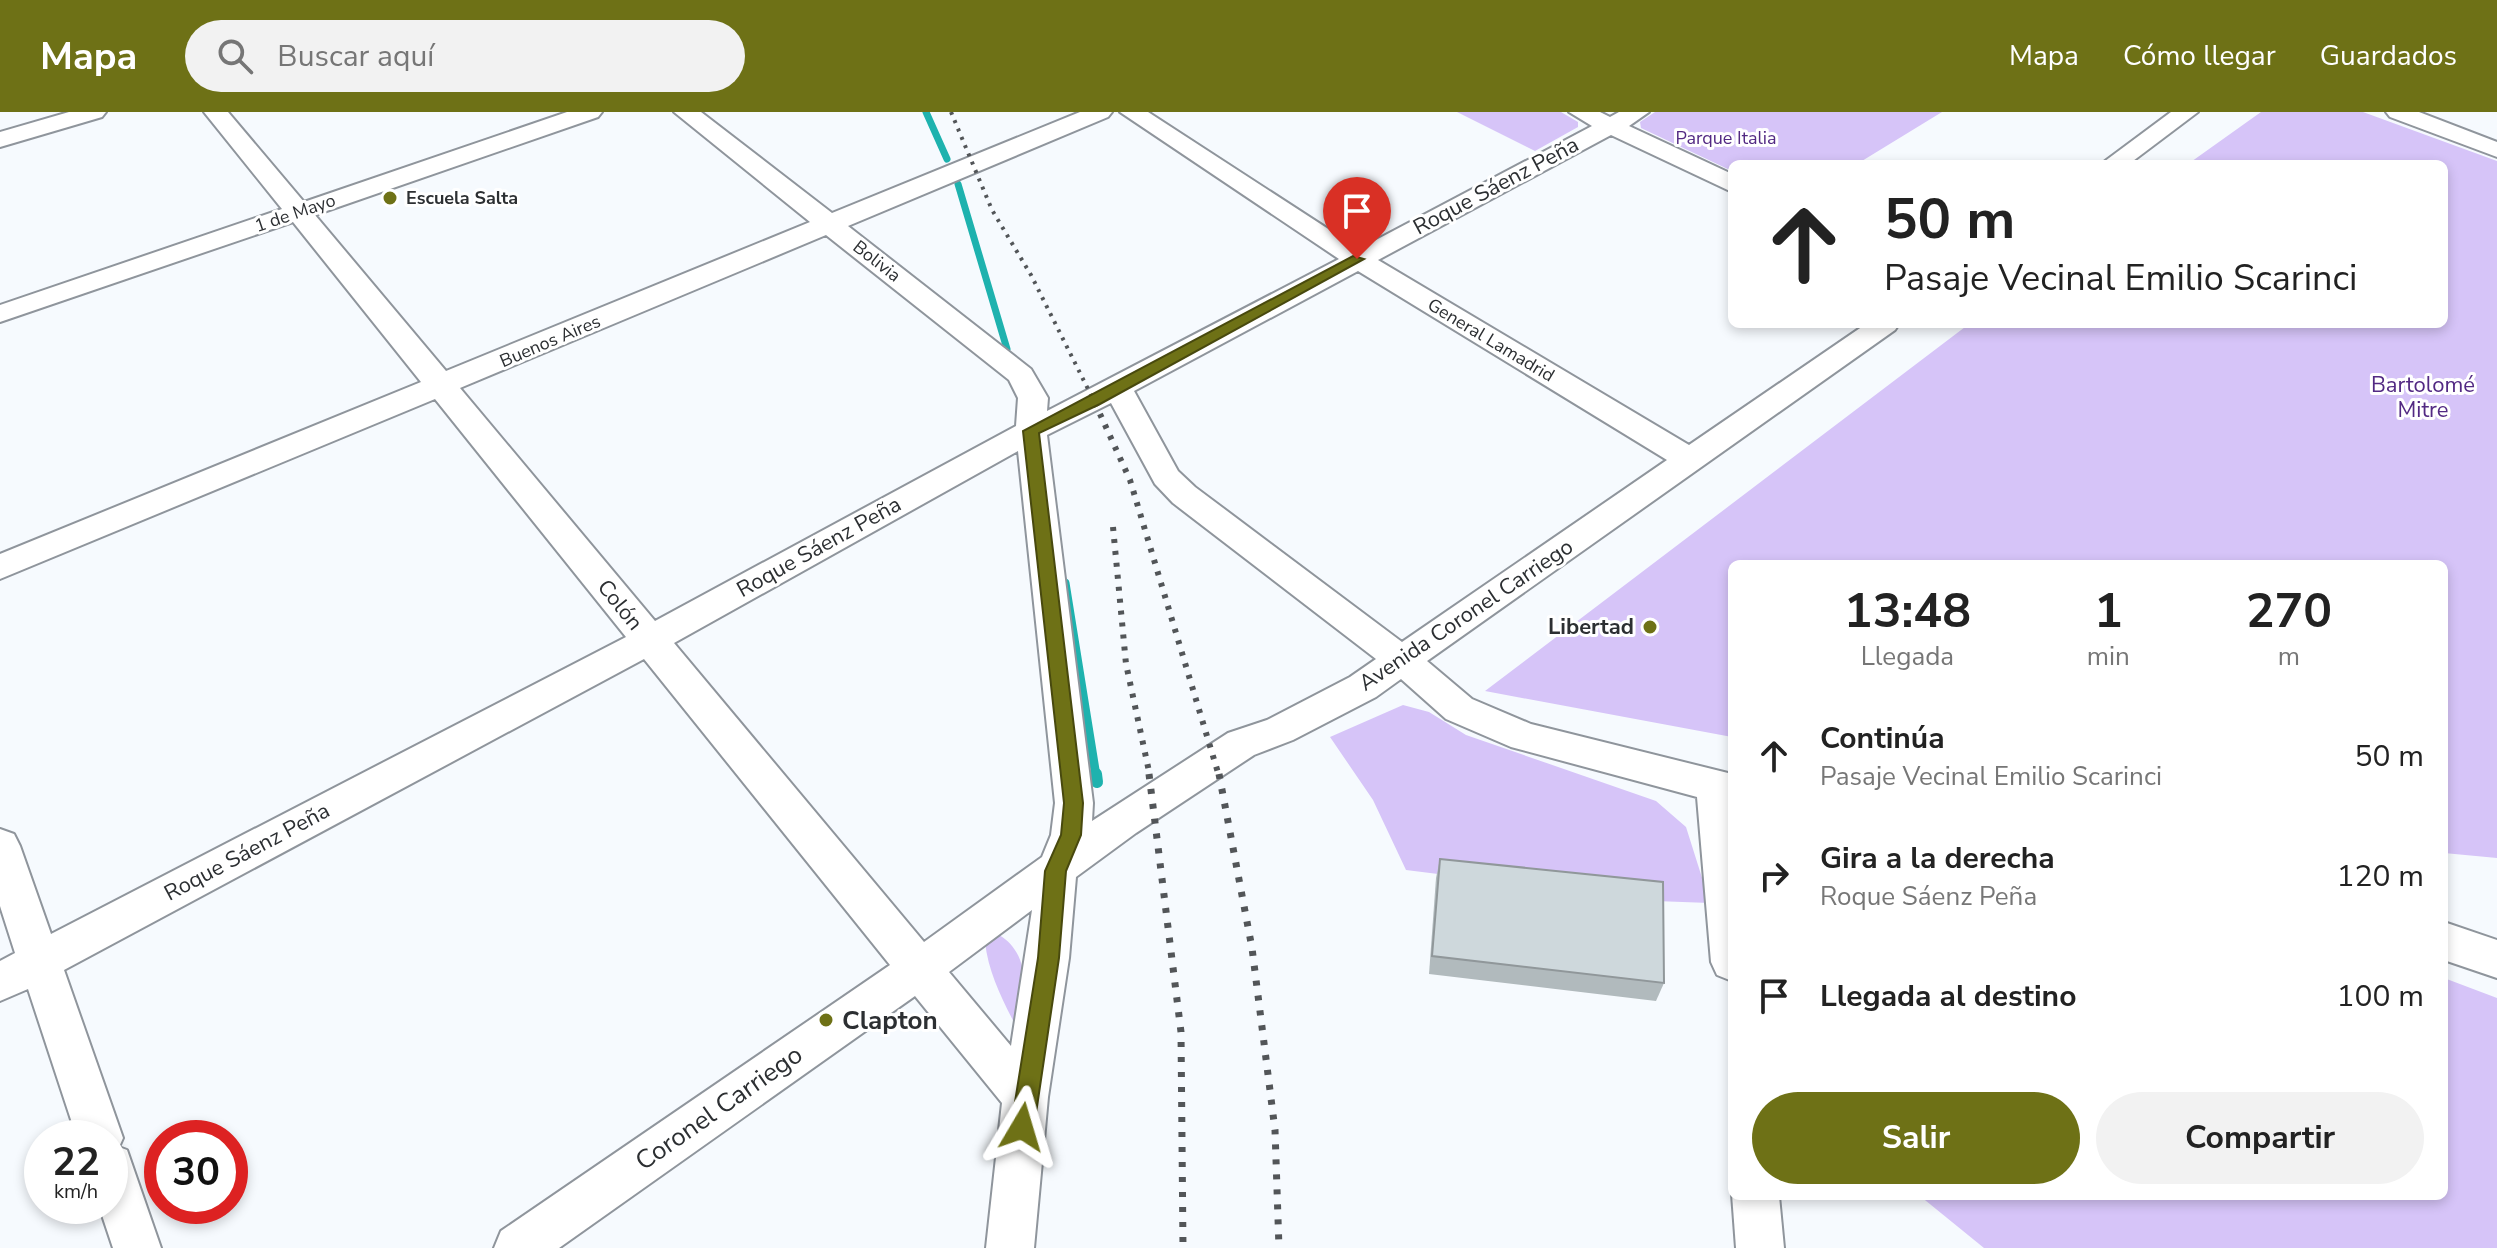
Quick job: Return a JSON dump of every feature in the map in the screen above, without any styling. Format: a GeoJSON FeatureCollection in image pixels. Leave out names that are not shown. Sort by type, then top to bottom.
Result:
{"type":"FeatureCollection","features":[{"type":"Feature","properties":{"kind":"street"},"geometry":{"type":"LineString","coordinates":[[0,140],[94,112]]}},
{"type":"Feature","properties":{"kind":"street","name":"Colón"},"geometry":{"type":"LineString","coordinates":[[216,112],[1025,1097]]}},
{"type":"Feature","properties":{"kind":"street","name":"1 de Mayo"},"geometry":{"type":"LineString","coordinates":[[0,314],[590,112]]}},
{"type":"Feature","properties":{"kind":"street","name":"Bolivia"},"geometry":{"type":"LineString","coordinates":[[686,112],[1021,375],[1033,398],[1031,431],[1074,803],[1071,835],[1056,871],[1048,958],[1025,1097],[1010,1248]]}},
{"type":"Feature","properties":{"kind":"street","name":"Buenos Aires"},"geometry":{"type":"LineString","coordinates":[[0,567],[1100,112]]}},
{"type":"Feature","properties":{"kind":"street","name":"General Lamadrid"},"geometry":{"type":"LineString","coordinates":[[1132,112],[1357,259],[1690,460]]}},
{"type":"Feature","properties":{"kind":"street"},"geometry":{"type":"LineString","coordinates":[[1581,112],[1728,182]]}},
{"type":"Feature","properties":{"kind":"street","name":"Roque Sáenz Peña"},"geometry":{"type":"LineString","coordinates":[[0,982],[650,640],[1031,431],[1118,388],[1637,112]]}},
{"type":"Feature","properties":{"kind":"street"},"geometry":{"type":"LineString","coordinates":[[2119,160],[2186,112]]}},
{"type":"Feature","properties":{"kind":"street"},"geometry":{"type":"LineString","coordinates":[[2398,112],[2497,150]]}},
{"type":"Feature","properties":{"kind":"street"},"geometry":{"type":"LineString","coordinates":[[2442,112],[2497,132]]}},
{"type":"Feature","properties":{"kind":"street","name":"Avenida Coronel Carriego"},"geometry":{"type":"LineString","coordinates":[[919,969],[1122,821],[1241,744],[1280,730],[1363,687],[1403,661],[1879,328]]}},
{"type":"Feature","properties":{"kind":"street"},"geometry":{"type":"LineString","coordinates":[[1118,388],[1166,477],[1184,495],[1403,661],[1459,709],[1524,737],[1724,788],[1728,875]]}},
{"type":"Feature","properties":{"kind":"street"},"geometry":{"type":"LineString","coordinates":[[0,846],[94,1120]]}},
{"type":"Feature","properties":{"kind":"street"},"geometry":{"type":"LineString","coordinates":[[2448,942],[2497,959]]}},
{"type":"Feature","properties":{"kind":"street","name":"Coronel Carriego"},"geometry":{"type":"LineString","coordinates":[[518,1248],[919,969]]}},
{"type":"Feature","properties":{"kind":"street"},"geometry":{"type":"LineString","coordinates":[[1755,1200],[1760,1248]]}},
{"type":"Feature","properties":{"kind":"street"},"geometry":{"type":"LineString","coordinates":[[128,1221],[137,1248]]}},
{"type":"Feature","properties":{"kind":"green space"},"geometry":{"type":"Polygon","coordinates":[[[1457,112],[1561,112],[1578,122],[1578,127],[1535,151],[1457,112]]]}},
{"type":"Feature","properties":{"kind":"green space","name":"Parque Italia"},"geometry":{"type":"Polygon","coordinates":[[[1655,112],[1942,112],[1864,160],[1728,160],[1728,169],[1641,128],[1640,122],[1655,112]]]}},
{"type":"Feature","properties":{"kind":"green space","name":"Libertad"},"geometry":{"type":"Polygon","coordinates":[[[2261,112],[2363,112],[2497,161],[2497,858],[2448,853],[2448,560],[1728,560],[1728,736],[1485,691],[1964,328],[2448,328],[2448,160],[2194,160],[2261,112]]]}},
{"type":"Feature","properties":{"kind":"green space"},"geometry":{"type":"Polygon","coordinates":[[[1403,705],[1429,712],[1466,735],[1656,801],[1686,827],[1710,903],[1655,901],[1406,870],[1373,800],[1330,737],[1403,705]]]}},
{"type":"Feature","properties":{"kind":"green space"},"geometry":{"type":"Polygon","coordinates":[[[999,935],[1018,955],[1022,968],[1025,996],[1023,1040],[1000,992],[987,955],[985,942],[999,935]]]}},
{"type":"Feature","properties":{"kind":"green space"},"geometry":{"type":"Polygon","coordinates":[[[2448,980],[2497,998],[2497,1248],[1984,1248],[1925,1200],[2448,1200],[2448,980]]]}},
{"type":"Feature","properties":{"kind":"building"},"geometry":{"type":"Polygon","coordinates":[[[1440,859],[1663,882],[1664,983],[1432,956],[1440,859]]]}},
{"type":"Feature","properties":{"kind":"waterway"},"geometry":{"type":"LineString","coordinates":[[926,112],[947,159]]}},
{"type":"Feature","properties":{"kind":"waterway"},"geometry":{"type":"LineString","coordinates":[[958,184],[1007,349]]}},
{"type":"Feature","properties":{"kind":"waterway"},"geometry":{"type":"LineString","coordinates":[[1065,583],[1096,776]]}},
{"type":"Feature","properties":{"kind":"waterway"},"geometry":{"type":"LineString","coordinates":[[1096,774],[1097,782]]}},
{"type":"Feature","properties":{"kind":"railway"},"geometry":{"type":"LineString","coordinates":[[951,112],[992,210],[1031,275],[1095,403]]}},
{"type":"Feature","properties":{"kind":"railway"},"geometry":{"type":"LineString","coordinates":[[1095,403],[1130,480],[1219,776]]}},
{"type":"Feature","properties":{"kind":"railway"},"geometry":{"type":"LineString","coordinates":[[1113,527],[1126,664],[1150,776]]}},
{"type":"Feature","properties":{"kind":"railway"},"geometry":{"type":"LineString","coordinates":[[1149,774],[1181,1032],[1183,1248]]}},
{"type":"Feature","properties":{"kind":"railway"},"geometry":{"type":"LineString","coordinates":[[1219,774],[1252,948],[1275,1130],[1279,1248]]}},
{"type":"Feature","properties":{"kind":"place","name":"Escuela Salta"},"geometry":{"type":"Point","coordinates":[390,198]}},
{"type":"Feature","properties":{"kind":"place","name":"Libertad"},"geometry":{"type":"Point","coordinates":[1650,627]}},
{"type":"Feature","properties":{"kind":"place","name":"Clapton"},"geometry":{"type":"Point","coordinates":[826,1020]}},
{"type":"Feature","properties":{"kind":"route"},"geometry":{"type":"LineString","coordinates":[[1022,1127],[1048,958],[1056,871],[1071,835],[1074,803],[1031,431],[1357,259]]}},
{"type":"Feature","properties":{"kind":"park label","name":"Bartolomé Mitre"},"geometry":{"type":"Point","coordinates":[2423,398]}}]}
